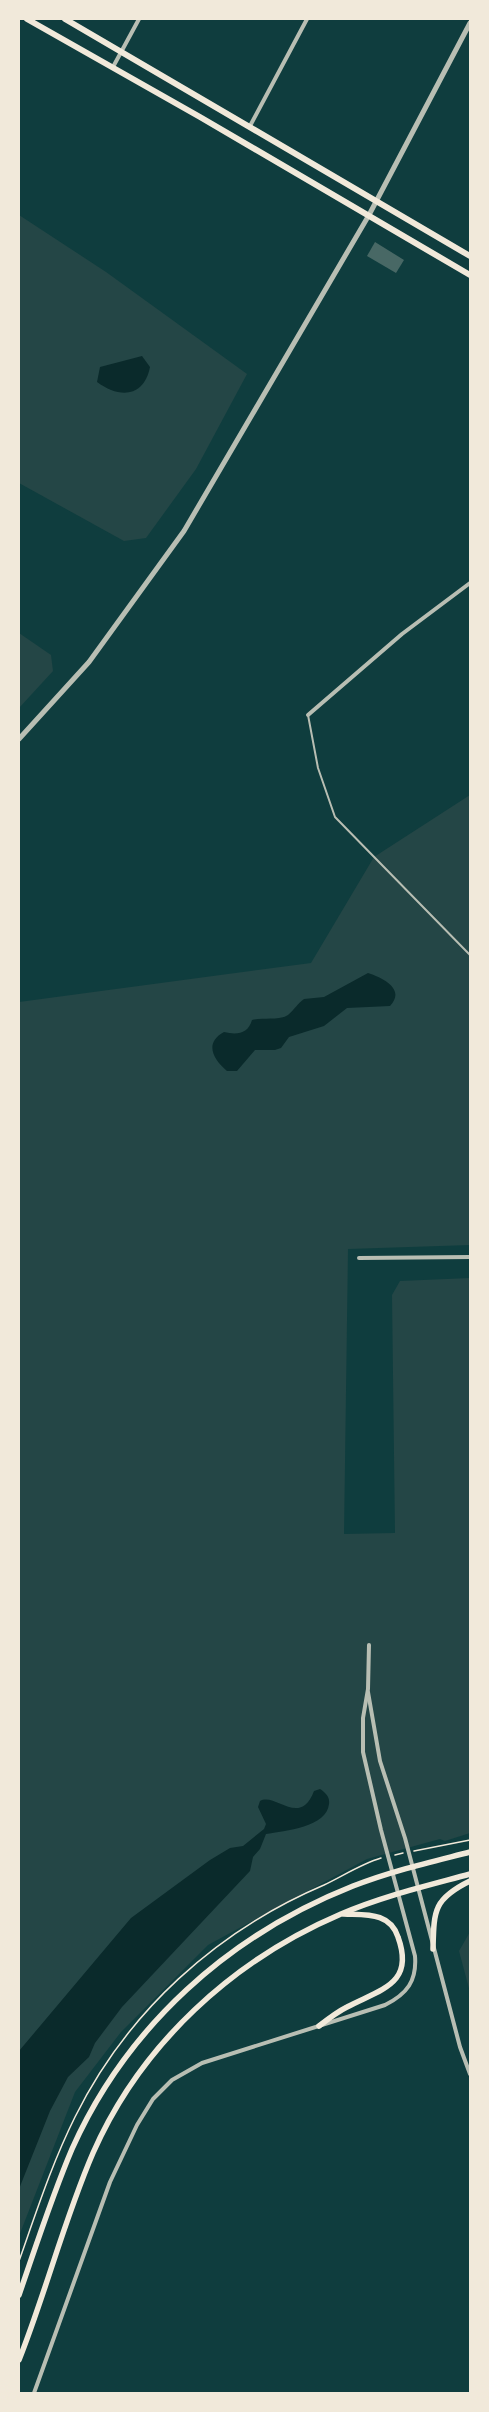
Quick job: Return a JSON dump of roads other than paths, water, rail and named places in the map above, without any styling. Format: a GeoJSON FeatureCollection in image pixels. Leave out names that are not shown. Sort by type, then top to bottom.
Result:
{"type":"FeatureCollection","features":[{"type":"Feature","properties":{"kind":"main road"},"geometry":{"type":"LineString","coordinates":[[27,19],[113,67],[470,275]]}},
{"type":"Feature","properties":{"kind":"main road"},"geometry":{"type":"LineString","coordinates":[[65,19],[470,256]]}},
{"type":"Feature","properties":{"kind":"main road"},"geometry":{"type":"LineString","coordinates":[[19,2295],[72,2149],[94,2105],[113,2075],[152,2024],[202,1974],[262,1931],[328,1896],[412,1867],[470,1852]]}},
{"type":"Feature","properties":{"kind":"main road"},"geometry":{"type":"LineString","coordinates":[[19,2360],[94,2152],[116,2109],[150,2059],[204,2000],[229,1979],[266,1953],[340,1914],[399,1893],[470,1874]]}},
{"type":"Feature","properties":{"kind":"main road"},"geometry":{"type":"LineString","coordinates":[[433,1949],[434,1915],[438,1904],[449,1892],[470,1881]]}},
{"type":"Feature","properties":{"kind":"main road"},"geometry":{"type":"LineString","coordinates":[[319,2026],[346,2007],[387,1988],[396,1979],[403,1961],[396,1931],[389,1922],[382,1917],[372,1915],[340,1914]]}},
{"type":"Feature","properties":{"kind":"street"},"geometry":{"type":"LineString","coordinates":[[113,67],[139,19]]}},
{"type":"Feature","properties":{"kind":"street"},"geometry":{"type":"LineString","coordinates":[[250,126],[306,19]]}},
{"type":"Feature","properties":{"kind":"street"},"geometry":{"type":"LineString","coordinates":[[19,740],[89,662],[184,531],[369,215],[470,23]]}},
{"type":"Feature","properties":{"kind":"street"},"geometry":{"type":"LineString","coordinates":[[308,715],[402,634],[470,583]]}},
{"type":"Feature","properties":{"kind":"street"},"geometry":{"type":"LineString","coordinates":[[359,1258],[470,1257]]}},
{"type":"Feature","properties":{"kind":"street"},"geometry":{"type":"LineString","coordinates":[[34,2393],[110,2182],[137,2125],[153,2099],[172,2080],[202,2063],[385,2005],[402,1996],[409,1988],[415,1975],[415,1963],[399,1893],[363,1752],[363,1718],[368,1689],[369,1645]]}},
{"type":"Feature","properties":{"kind":"street"},"geometry":{"type":"LineString","coordinates":[[368,1689],[380,1761],[405,1838],[433,1949],[460,2047],[470,2074]]}},
{"type":"Feature","properties":{"kind":"lane"},"geometry":{"type":"LineString","coordinates":[[308,715],[318,768],[335,817],[470,955]]}}]}
